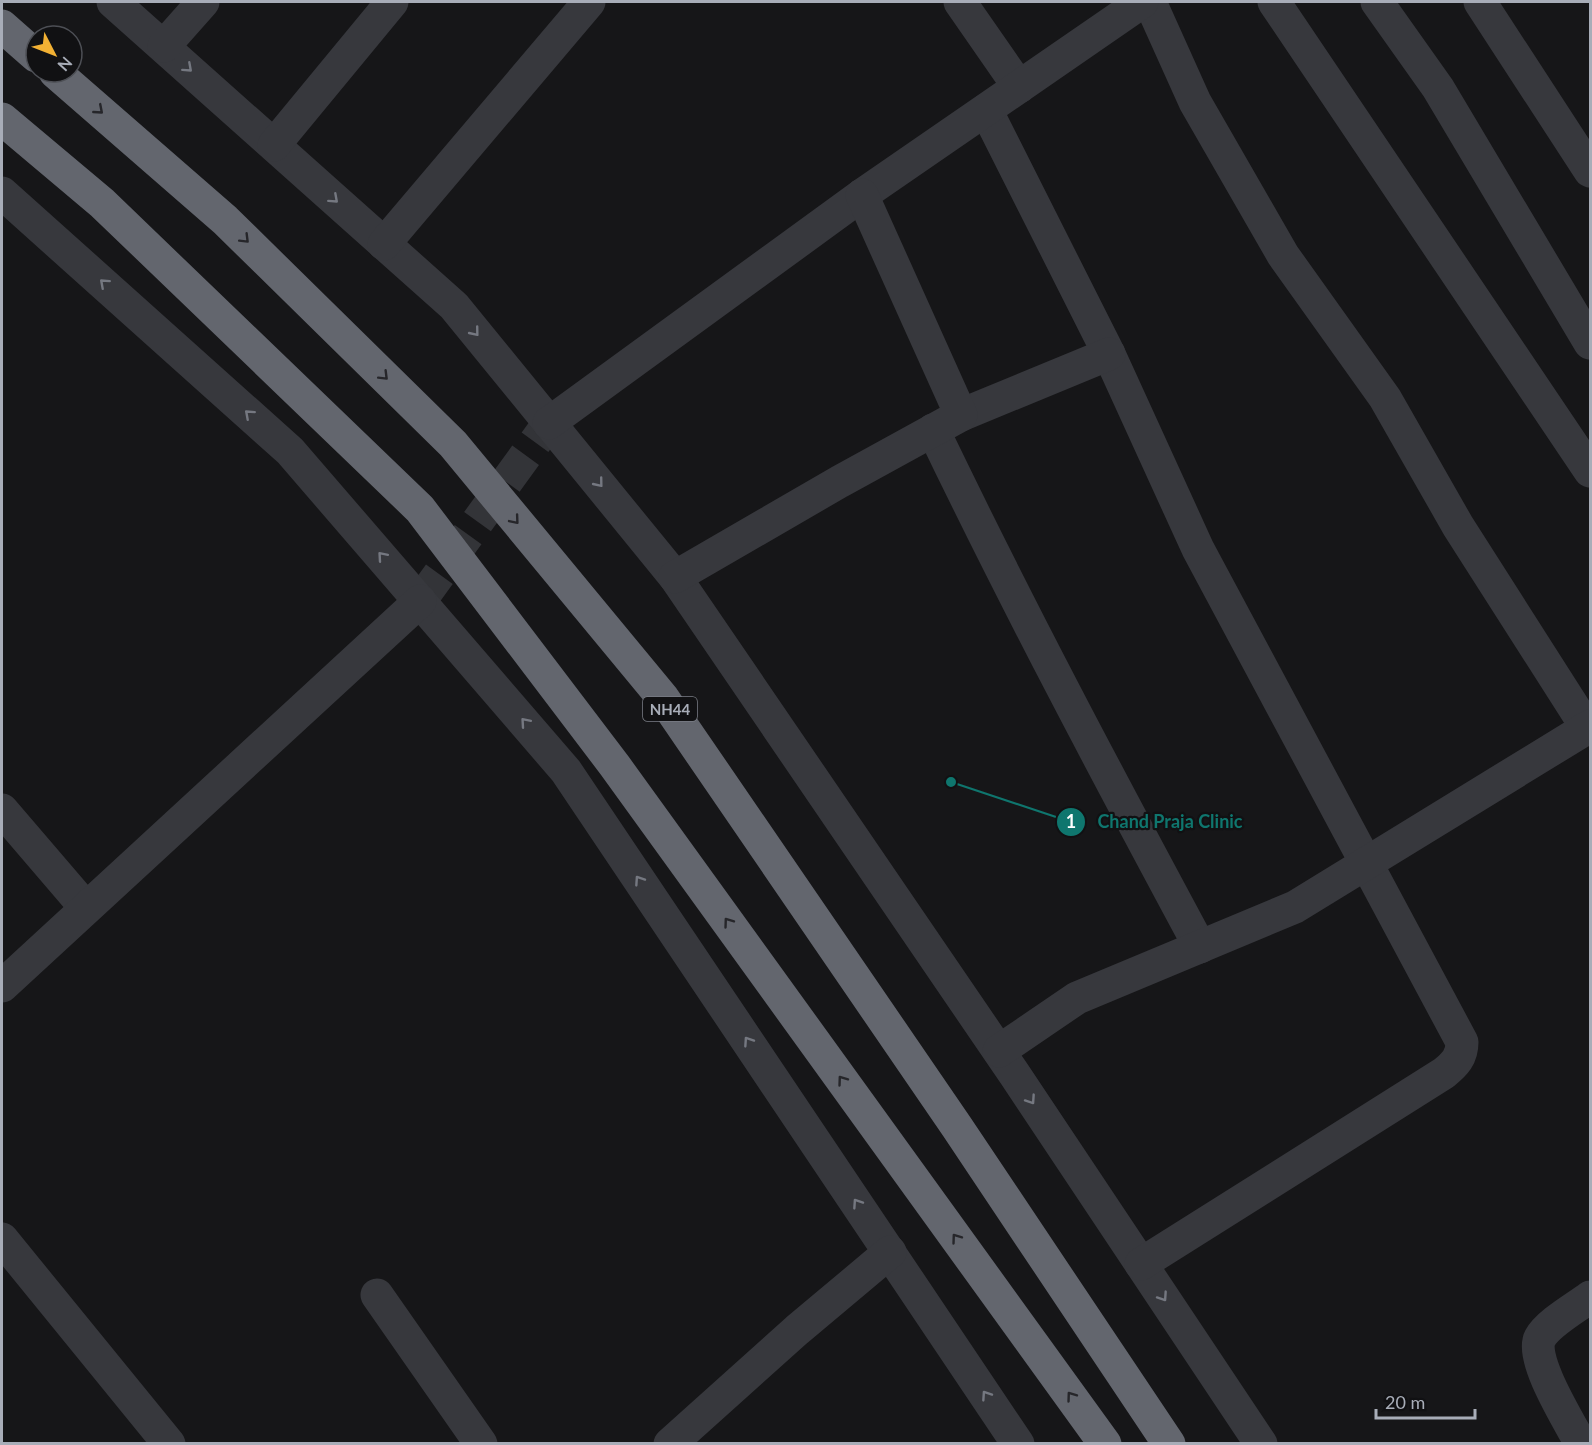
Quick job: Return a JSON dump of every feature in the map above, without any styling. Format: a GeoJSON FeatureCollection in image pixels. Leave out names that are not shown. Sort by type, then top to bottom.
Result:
{"type":"FeatureCollection","features":[{"type":"Feature","properties":{"kind":"highway"},"geometry":{"type":"LineString","coordinates":[[2,26],[24,45]]}},
{"type":"Feature","properties":{"kind":"highway","name":"NH44"},"geometry":{"type":"LineString","coordinates":[[68,84],[225,220],[453,444],[663,698],[951,1118],[1169,1443]]}},
{"type":"Feature","properties":{"kind":"highway"},"geometry":{"type":"LineString","coordinates":[[2,118],[102,203],[420,509],[615,766],[1105,1443]]}},
{"type":"Feature","properties":{"kind":"street"},"geometry":{"type":"LineString","coordinates":[[113,2],[454,306],[675,577],[999,1051],[1262,1443]]}},
{"type":"Feature","properties":{"kind":"street"},"geometry":{"type":"LineString","coordinates":[[164,46],[203,2]]}},
{"type":"Feature","properties":{"kind":"street"},"geometry":{"type":"LineString","coordinates":[[274,145],[393,2]]}},
{"type":"Feature","properties":{"kind":"street"},"geometry":{"type":"LineString","coordinates":[[384,244],[590,2]]}},
{"type":"Feature","properties":{"kind":"street"},"geometry":{"type":"LineString","coordinates":[[960,2],[1019,87]]}},
{"type":"Feature","properties":{"kind":"street"},"geometry":{"type":"LineString","coordinates":[[549,423],[862,195],[1142,2]]}},
{"type":"Feature","properties":{"kind":"street"},"geometry":{"type":"LineString","coordinates":[[999,1051],[1077,998],[1295,907],[1589,727],[1458,526],[1385,398],[1283,255],[1195,102],[1149,2]]}},
{"type":"Feature","properties":{"kind":"street"},"geometry":{"type":"LineString","coordinates":[[1274,2],[1590,471]]}},
{"type":"Feature","properties":{"kind":"street"},"geometry":{"type":"LineString","coordinates":[[1377,2],[1438,88],[1590,343]]}},
{"type":"Feature","properties":{"kind":"street"},"geometry":{"type":"LineString","coordinates":[[1480,2],[1590,171]]}},
{"type":"Feature","properties":{"kind":"street"},"geometry":{"type":"LineString","coordinates":[[986,110],[1109,354],[1198,549],[1365,864],[1459,1034],[1462,1050],[1454,1065],[1444,1072],[1141,1264]]}},
{"type":"Feature","properties":{"kind":"street"},"geometry":{"type":"LineString","coordinates":[[2,193],[290,451],[566,771],[1018,1443]]}},
{"type":"Feature","properties":{"kind":"street"},"geometry":{"type":"LineString","coordinates":[[862,195],[998,564],[1083,731],[1200,947]]}},
{"type":"Feature","properties":{"kind":"street"},"geometry":{"type":"LineString","coordinates":[[675,577],[947,423],[1109,354]]}},
{"type":"Feature","properties":{"kind":"street"},"geometry":{"type":"LineString","coordinates":[[2,986],[420,601]]}},
{"type":"Feature","properties":{"kind":"street"},"geometry":{"type":"LineString","coordinates":[[2,810],[86,909]]}},
{"type":"Feature","properties":{"kind":"street"},"geometry":{"type":"LineString","coordinates":[[2,1239],[169,1443]]}},
{"type":"Feature","properties":{"kind":"street"},"geometry":{"type":"LineString","coordinates":[[670,1443],[797,1330],[890,1252]]}},
{"type":"Feature","properties":{"kind":"street"},"geometry":{"type":"LineString","coordinates":[[377,1295],[481,1443]]}},
{"type":"Feature","properties":{"kind":"street"},"geometry":{"type":"LineString","coordinates":[[1581,1443],[1546,1376],[1539,1360],[1538,1349],[1539,1339],[1546,1330],[1590,1297]]}},
{"type":"Feature","properties":{"kind":"tunnel"},"geometry":{"type":"LineString","coordinates":[[420,601],[549,423]]}},
{"type":"Feature","properties":{"kind":"place","name":"Chand Praja Clinic"},"geometry":{"type":"Point","coordinates":[951,782]}}]}
